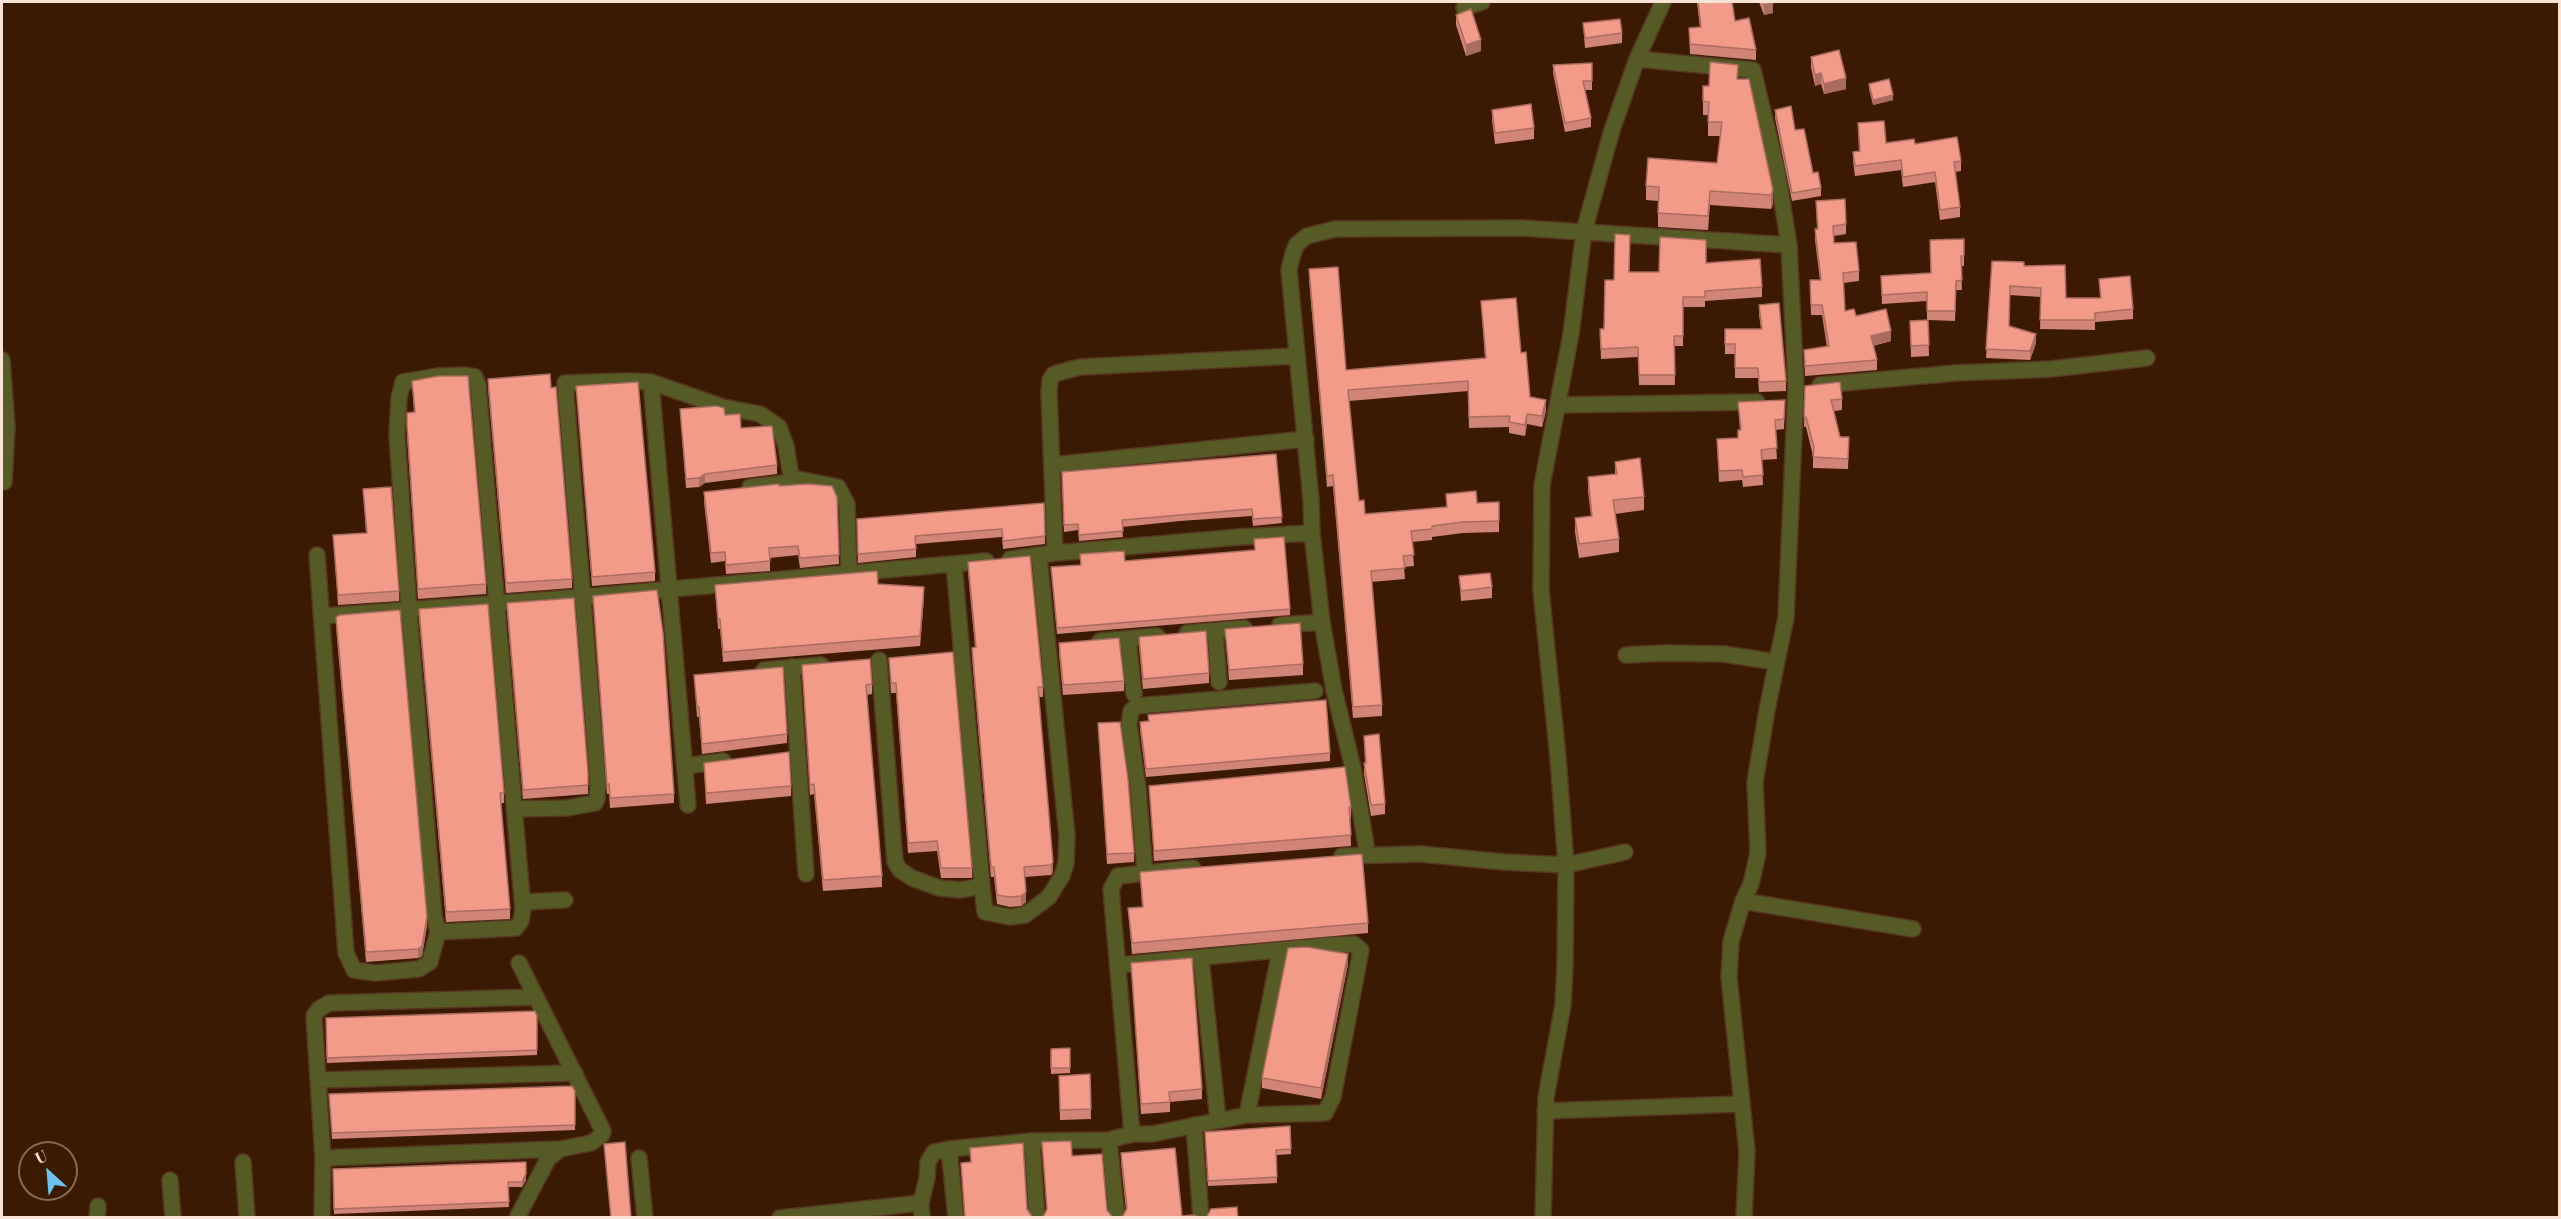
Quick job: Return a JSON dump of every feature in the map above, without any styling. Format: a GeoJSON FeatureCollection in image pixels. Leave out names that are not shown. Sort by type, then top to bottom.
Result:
{"type":"FeatureCollection","features":[{"type":"Feature","properties":{"kind":"street"},"geometry":{"type":"LineString","coordinates":[[1464,8],[1482,2]]}},
{"type":"Feature","properties":{"kind":"street"},"geometry":{"type":"LineString","coordinates":[[1542,1218],[1545,1111],[1563,1005],[1566,966],[1566,865],[1541,590],[1542,485],[1571,334],[1584,231],[1612,130],[1637,59],[1663,2]]}},
{"type":"Feature","properties":{"kind":"street"},"geometry":{"type":"LineString","coordinates":[[1637,59],[1753,70],[1773,150],[1789,245],[1786,617],[1755,782],[1758,853],[1751,884],[1743,901],[1731,941],[1729,977],[1747,1152],[1744,1218]]}},
{"type":"Feature","properties":{"kind":"street"},"geometry":{"type":"LineString","coordinates":[[1366,844],[1353,768],[1334,690],[1322,622],[1289,270],[1297,244],[1307,236],[1335,229],[1521,228],[1789,245]]}},
{"type":"Feature","properties":{"kind":"street"},"geometry":{"type":"LineString","coordinates":[[1055,553],[1049,384],[1053,375],[1061,370],[1176,361],[1297,356]]}},
{"type":"Feature","properties":{"kind":"street"},"geometry":{"type":"LineString","coordinates":[[1558,405],[1686,405],[1787,397],[1956,373],[2051,369],[2147,358]]}},
{"type":"Feature","properties":{"kind":"street"},"geometry":{"type":"LineString","coordinates":[[2,360],[7,426],[4,482]]}},
{"type":"Feature","properties":{"kind":"street"},"geometry":{"type":"LineString","coordinates":[[317,555],[346,953],[349,964],[354,970],[375,973],[418,969],[430,962],[438,932],[434,915],[409,610],[398,435],[399,398],[403,382],[438,376],[475,377],[478,385],[516,809],[522,902],[521,921],[516,928],[438,932]]}},
{"type":"Feature","properties":{"kind":"street"},"geometry":{"type":"LineString","coordinates":[[651,382],[671,588],[683,676],[688,805]]}},
{"type":"Feature","properties":{"kind":"street"},"geometry":{"type":"LineString","coordinates":[[516,809],[567,808],[594,803],[597,799],[598,782],[565,383],[651,382],[723,406],[760,414],[779,427],[786,446],[792,482]]}},
{"type":"Feature","properties":{"kind":"street"},"geometry":{"type":"LineString","coordinates":[[1052,465],[1306,439]]}},
{"type":"Feature","properties":{"kind":"street"},"geometry":{"type":"LineString","coordinates":[[738,489],[792,482],[798,479],[838,487],[847,504],[849,573]]}},
{"type":"Feature","properties":{"kind":"street"},"geometry":{"type":"LineString","coordinates":[[323,616],[582,597],[1055,553],[1285,533],[1312,533]]}},
{"type":"Feature","properties":{"kind":"street"},"geometry":{"type":"LineString","coordinates":[[954,564],[955,653],[985,912],[1010,916],[1019,915],[1038,907],[1049,897],[1062,876],[1066,863],[1067,836],[1054,645],[1039,556]]}},
{"type":"Feature","properties":{"kind":"street"},"geometry":{"type":"LineString","coordinates":[[1083,642],[1322,622]]}},
{"type":"Feature","properties":{"kind":"street"},"geometry":{"type":"LineString","coordinates":[[1215,631],[1219,682]]}},
{"type":"Feature","properties":{"kind":"street"},"geometry":{"type":"LineString","coordinates":[[1128,639],[1134,694]]}},
{"type":"Feature","properties":{"kind":"street"},"geometry":{"type":"LineString","coordinates":[[1626,655],[1724,654],[1776,662]]}},
{"type":"Feature","properties":{"kind":"street"},"geometry":{"type":"LineString","coordinates":[[880,660],[895,862],[900,870],[912,878],[939,888],[960,890],[982,886]]}},
{"type":"Feature","properties":{"kind":"street"},"geometry":{"type":"LineString","coordinates":[[746,671],[836,664]]}},
{"type":"Feature","properties":{"kind":"street"},"geometry":{"type":"LineString","coordinates":[[792,668],[792,753],[806,874]]}},
{"type":"Feature","properties":{"kind":"street"},"geometry":{"type":"LineString","coordinates":[[1145,872],[1144,787],[1129,724],[1131,711],[1137,706],[1315,691]]}},
{"type":"Feature","properties":{"kind":"street"},"geometry":{"type":"LineString","coordinates":[[685,766],[741,759]]}},
{"type":"Feature","properties":{"kind":"street"},"geometry":{"type":"LineString","coordinates":[[1332,857],[1421,854],[1566,865],[1625,852]]}},
{"type":"Feature","properties":{"kind":"street"},"geometry":{"type":"LineString","coordinates":[[1132,1134],[1111,889],[1118,876],[1203,867]]}},
{"type":"Feature","properties":{"kind":"street"},"geometry":{"type":"LineString","coordinates":[[522,902],[565,900]]}},
{"type":"Feature","properties":{"kind":"street"},"geometry":{"type":"LineString","coordinates":[[1743,901],[1913,928]]}},
{"type":"Feature","properties":{"kind":"street"},"geometry":{"type":"LineString","coordinates":[[780,1218],[921,1210],[928,1162],[934,1152],[949,1149],[1032,1141],[1109,1140],[1132,1134],[1152,1134],[1247,1115],[1325,1113],[1333,1097],[1361,950],[1354,944],[1118,965]]}},
{"type":"Feature","properties":{"kind":"street"},"geometry":{"type":"LineString","coordinates":[[1247,1115],[1280,951]]}},
{"type":"Feature","properties":{"kind":"street"},"geometry":{"type":"LineString","coordinates":[[1201,958],[1218,1119]]}},
{"type":"Feature","properties":{"kind":"street"},"geometry":{"type":"LineString","coordinates":[[323,1158],[560,1149],[591,1143],[602,1135],[602,1127],[519,963]]}},
{"type":"Feature","properties":{"kind":"street"},"geometry":{"type":"LineString","coordinates":[[322,1218],[323,1158],[314,1016],[319,1009],[329,1003],[536,997]]}},
{"type":"Feature","properties":{"kind":"street"},"geometry":{"type":"LineString","coordinates":[[318,1080],[574,1073]]}},
{"type":"Feature","properties":{"kind":"street"},"geometry":{"type":"LineString","coordinates":[[1545,1111],[1742,1104]]}},
{"type":"Feature","properties":{"kind":"street"},"geometry":{"type":"LineString","coordinates":[[1194,1125],[1202,1218]]}},
{"type":"Feature","properties":{"kind":"street"},"geometry":{"type":"LineString","coordinates":[[1109,1140],[1117,1218]]}},
{"type":"Feature","properties":{"kind":"street"},"geometry":{"type":"LineString","coordinates":[[1032,1141],[1037,1218]]}},
{"type":"Feature","properties":{"kind":"street"},"geometry":{"type":"LineString","coordinates":[[517,1218],[548,1159],[560,1149]]}},
{"type":"Feature","properties":{"kind":"street"},"geometry":{"type":"LineString","coordinates":[[949,1149],[956,1218]]}},
{"type":"Feature","properties":{"kind":"street"},"geometry":{"type":"LineString","coordinates":[[639,1158],[645,1218]]}},
{"type":"Feature","properties":{"kind":"street"},"geometry":{"type":"LineString","coordinates":[[243,1162],[247,1218]]}},
{"type":"Feature","properties":{"kind":"street"},"geometry":{"type":"LineString","coordinates":[[170,1180],[173,1218]]}},
{"type":"Feature","properties":{"kind":"building"},"geometry":{"type":"Polygon","coordinates":[[[1698,2],[1732,2],[1735,21],[1749,18],[1756,50],[1690,44],[1689,28],[1701,27],[1698,2]]]}},
{"type":"Feature","properties":{"kind":"building"},"geometry":{"type":"Polygon","coordinates":[[[1471,9],[1481,40],[1466,45],[1456,15],[1471,9]]]}},
{"type":"Feature","properties":{"kind":"building"},"geometry":{"type":"Polygon","coordinates":[[[1620,19],[1622,33],[1585,38],[1583,23],[1620,19]]]}},
{"type":"Feature","properties":{"kind":"building"},"geometry":{"type":"Polygon","coordinates":[[[1839,50],[1846,78],[1824,84],[1821,73],[1815,75],[1811,57],[1839,50]]]}},
{"type":"Feature","properties":{"kind":"building"},"geometry":{"type":"Polygon","coordinates":[[[1710,62],[1738,65],[1737,79],[1749,79],[1773,190],[1771,195],[1710,191],[1708,216],[1658,213],[1659,187],[1646,186],[1648,158],[1717,163],[1722,122],[1708,122],[1709,102],[1703,101],[1703,86],[1709,86],[1710,62]]]}},
{"type":"Feature","properties":{"kind":"building"},"geometry":{"type":"Polygon","coordinates":[[[1592,63],[1592,81],[1583,81],[1591,118],[1565,123],[1553,65],[1592,63]]]}},
{"type":"Feature","properties":{"kind":"building"},"geometry":{"type":"Polygon","coordinates":[[[1889,79],[1893,95],[1873,100],[1869,84],[1889,79]]]}},
{"type":"Feature","properties":{"kind":"building"},"geometry":{"type":"Polygon","coordinates":[[[1531,104],[1534,128],[1495,133],[1492,110],[1531,104]]]}},
{"type":"Feature","properties":{"kind":"building"},"geometry":{"type":"Polygon","coordinates":[[[1791,106],[1795,130],[1804,129],[1813,173],[1818,172],[1821,188],[1792,193],[1775,110],[1791,106]]]}},
{"type":"Feature","properties":{"kind":"building"},"geometry":{"type":"Polygon","coordinates":[[[1884,121],[1886,143],[1914,139],[1915,144],[1957,137],[1961,161],[1954,162],[1960,207],[1940,210],[1935,172],[1903,177],[1901,160],[1855,166],[1853,152],[1860,151],[1858,123],[1884,121]]]}},
{"type":"Feature","properties":{"kind":"building"},"geometry":{"type":"Polygon","coordinates":[[[1845,199],[1846,224],[1833,226],[1834,243],[1856,242],[1859,271],[1843,273],[1845,311],[1854,309],[1856,316],[1886,309],[1891,331],[1871,336],[1877,360],[1805,366],[1804,350],[1829,346],[1822,305],[1811,305],[1810,280],[1821,280],[1815,229],[1818,229],[1816,201],[1845,199]]]}},
{"type":"Feature","properties":{"kind":"building"},"geometry":{"type":"Polygon","coordinates":[[[1615,234],[1630,235],[1629,272],[1659,272],[1660,237],[1706,240],[1706,263],[1760,259],[1762,287],[1705,291],[1705,297],[1683,297],[1683,336],[1674,336],[1675,375],[1639,375],[1638,347],[1601,349],[1600,329],[1604,329],[1605,280],[1614,280],[1615,234]]]}},
{"type":"Feature","properties":{"kind":"building"},"geometry":{"type":"Polygon","coordinates":[[[1964,239],[1964,256],[1961,256],[1962,280],[1956,281],[1955,311],[1927,311],[1927,292],[1882,295],[1881,276],[1931,273],[1930,240],[1964,239]]]}},
{"type":"Feature","properties":{"kind":"building"},"geometry":{"type":"Polygon","coordinates":[[[1992,261],[2024,262],[2024,266],[2065,265],[2066,298],[2101,298],[2099,279],[2130,276],[2133,309],[2095,313],[2095,320],[2040,320],[2041,288],[2010,286],[2009,326],[2036,334],[2030,351],[1986,349],[1992,261]]]}},
{"type":"Feature","properties":{"kind":"building"},"geometry":{"type":"Polygon","coordinates":[[[1338,267],[1346,370],[1486,358],[1481,301],[1516,298],[1521,353],[1526,352],[1530,397],[1546,400],[1542,416],[1527,414],[1525,425],[1509,422],[1510,416],[1469,417],[1468,381],[1348,390],[1359,501],[1364,500],[1365,514],[1447,507],[1446,494],[1476,491],[1477,503],[1499,502],[1499,521],[1463,522],[1411,531],[1414,555],[1403,556],[1405,568],[1371,571],[1382,705],[1353,707],[1333,475],[1327,476],[1309,269],[1338,267]]]}},
{"type":"Feature","properties":{"kind":"building"},"geometry":{"type":"Polygon","coordinates":[[[1779,303],[1786,381],[1759,382],[1758,368],[1735,368],[1735,344],[1725,344],[1725,329],[1762,329],[1759,305],[1779,303]]]}},
{"type":"Feature","properties":{"kind":"building"},"geometry":{"type":"Polygon","coordinates":[[[1928,320],[1929,345],[1911,346],[1910,321],[1928,320]]]}},
{"type":"Feature","properties":{"kind":"building"},"geometry":{"type":"Polygon","coordinates":[[[550,374],[551,388],[556,387],[572,579],[506,583],[488,379],[550,374]]]}},
{"type":"Feature","properties":{"kind":"building"},"geometry":{"type":"Polygon","coordinates":[[[439,376],[468,376],[486,584],[418,589],[407,413],[415,412],[412,381],[439,376]]]}},
{"type":"Feature","properties":{"kind":"building"},"geometry":{"type":"Polygon","coordinates":[[[638,382],[655,572],[592,577],[576,386],[638,382]]]}},
{"type":"Feature","properties":{"kind":"building"},"geometry":{"type":"Polygon","coordinates":[[[1840,382],[1842,399],[1831,400],[1840,437],[1849,437],[1848,459],[1813,457],[1814,447],[1806,417],[1804,417],[1805,386],[1840,382]]]}},
{"type":"Feature","properties":{"kind":"building"},"geometry":{"type":"Polygon","coordinates":[[[1785,400],[1784,419],[1775,420],[1777,448],[1761,450],[1763,475],[1743,477],[1742,470],[1719,471],[1717,439],[1738,438],[1738,430],[1741,430],[1738,402],[1785,400]]]}},
{"type":"Feature","properties":{"kind":"building"},"geometry":{"type":"Polygon","coordinates":[[[717,406],[724,408],[725,415],[740,414],[741,428],[772,426],[777,465],[705,474],[699,478],[686,479],[680,409],[717,406]]]}},
{"type":"Feature","properties":{"kind":"building"},"geometry":{"type":"Polygon","coordinates":[[[1276,454],[1282,517],[1253,519],[1252,509],[1122,520],[1123,531],[1079,535],[1078,524],[1064,525],[1062,472],[1276,454]]]}},
{"type":"Feature","properties":{"kind":"building"},"geometry":{"type":"Polygon","coordinates":[[[1640,458],[1644,497],[1613,500],[1619,539],[1579,544],[1575,518],[1592,516],[1588,477],[1617,474],[1615,462],[1640,458]]]}},
{"type":"Feature","properties":{"kind":"building"},"geometry":{"type":"Polygon","coordinates":[[[779,484],[779,486],[807,484],[832,486],[837,497],[839,555],[800,558],[798,546],[769,548],[770,561],[726,565],[725,552],[711,553],[704,492],[779,484]]]}},
{"type":"Feature","properties":{"kind":"building"},"geometry":{"type":"Polygon","coordinates":[[[391,487],[399,591],[338,595],[333,535],[367,533],[363,489],[391,487]]]}},
{"type":"Feature","properties":{"kind":"building"},"geometry":{"type":"Polygon","coordinates":[[[1044,503],[1045,536],[1003,541],[1002,529],[915,536],[916,549],[858,554],[857,519],[1044,503]]]}},
{"type":"Feature","properties":{"kind":"building"},"geometry":{"type":"Polygon","coordinates":[[[1284,537],[1290,609],[1057,628],[1051,567],[1081,565],[1080,554],[1124,551],[1125,561],[1255,550],[1254,539],[1284,537]]]}},
{"type":"Feature","properties":{"kind":"building"},"geometry":{"type":"Polygon","coordinates":[[[1030,556],[1043,687],[1038,687],[1053,862],[1051,865],[1024,867],[1026,892],[1021,896],[1010,897],[997,895],[994,867],[991,867],[972,648],[976,647],[968,562],[1030,556]]]}},
{"type":"Feature","properties":{"kind":"building"},"geometry":{"type":"Polygon","coordinates":[[[877,571],[878,584],[924,587],[920,636],[723,652],[715,585],[877,571]]]}},
{"type":"Feature","properties":{"kind":"building"},"geometry":{"type":"Polygon","coordinates":[[[1490,573],[1492,587],[1461,591],[1459,576],[1490,573]]]}},
{"type":"Feature","properties":{"kind":"building"},"geometry":{"type":"Polygon","coordinates":[[[657,590],[663,633],[674,794],[610,798],[609,784],[607,785],[593,596],[657,590]]]}},
{"type":"Feature","properties":{"kind":"building"},"geometry":{"type":"Polygon","coordinates":[[[574,598],[588,785],[523,790],[507,603],[574,598]]]}},
{"type":"Feature","properties":{"kind":"building"},"geometry":{"type":"Polygon","coordinates":[[[488,604],[504,793],[500,793],[510,909],[446,912],[419,609],[488,604]]]}},
{"type":"Feature","properties":{"kind":"building"},"geometry":{"type":"Polygon","coordinates":[[[400,610],[427,917],[422,946],[418,949],[366,952],[336,617],[400,610]]]}},
{"type":"Feature","properties":{"kind":"building"},"geometry":{"type":"Polygon","coordinates":[[[1300,623],[1303,664],[1229,670],[1225,629],[1300,623]]]}},
{"type":"Feature","properties":{"kind":"building"},"geometry":{"type":"Polygon","coordinates":[[[1206,631],[1209,673],[1143,679],[1139,637],[1206,631]]]}},
{"type":"Feature","properties":{"kind":"building"},"geometry":{"type":"Polygon","coordinates":[[[1119,638],[1124,681],[1063,685],[1059,643],[1119,638]]]}},
{"type":"Feature","properties":{"kind":"building"},"geometry":{"type":"Polygon","coordinates":[[[953,652],[972,868],[941,868],[937,841],[908,843],[896,683],[891,683],[889,658],[953,652]]]}},
{"type":"Feature","properties":{"kind":"building"},"geometry":{"type":"Polygon","coordinates":[[[870,659],[872,684],[866,685],[882,876],[823,880],[814,784],[810,785],[802,665],[870,659]]]}},
{"type":"Feature","properties":{"kind":"building"},"geometry":{"type":"Polygon","coordinates":[[[783,667],[787,734],[702,744],[694,675],[783,667]]]}},
{"type":"Feature","properties":{"kind":"building"},"geometry":{"type":"Polygon","coordinates":[[[1326,700],[1330,753],[1146,769],[1140,722],[1149,721],[1148,715],[1326,700]]]}},
{"type":"Feature","properties":{"kind":"building"},"geometry":{"type":"Polygon","coordinates":[[[1120,722],[1128,779],[1134,853],[1107,854],[1098,723],[1120,722]]]}},
{"type":"Feature","properties":{"kind":"building"},"geometry":{"type":"Polygon","coordinates":[[[1379,734],[1385,804],[1371,805],[1364,763],[1366,763],[1364,736],[1379,734]]]}},
{"type":"Feature","properties":{"kind":"building"},"geometry":{"type":"Polygon","coordinates":[[[789,752],[791,786],[706,793],[704,763],[789,752]]]}},
{"type":"Feature","properties":{"kind":"building"},"geometry":{"type":"Polygon","coordinates":[[[1345,767],[1351,807],[1349,807],[1351,835],[1154,851],[1149,786],[1345,767]]]}},
{"type":"Feature","properties":{"kind":"building"},"geometry":{"type":"Polygon","coordinates":[[[1362,854],[1368,923],[1132,943],[1128,908],[1143,907],[1140,872],[1362,854]]]}},
{"type":"Feature","properties":{"kind":"building"},"geometry":{"type":"Polygon","coordinates":[[[1307,947],[1348,954],[1321,1088],[1262,1078],[1288,948],[1307,947]]]}},
{"type":"Feature","properties":{"kind":"building"},"geometry":{"type":"Polygon","coordinates":[[[1192,958],[1202,1089],[1169,1092],[1170,1102],[1141,1104],[1131,963],[1192,958]]]}},
{"type":"Feature","properties":{"kind":"building"},"geometry":{"type":"Polygon","coordinates":[[[535,1011],[537,1050],[327,1058],[326,1018],[535,1011]]]}},
{"type":"Feature","properties":{"kind":"building"},"geometry":{"type":"Polygon","coordinates":[[[1070,1048],[1070,1068],[1051,1068],[1051,1049],[1070,1048]]]}},
{"type":"Feature","properties":{"kind":"building"},"geometry":{"type":"Polygon","coordinates":[[[1090,1074],[1091,1109],[1060,1110],[1059,1076],[1090,1074]]]}},
{"type":"Feature","properties":{"kind":"building"},"geometry":{"type":"Polygon","coordinates":[[[572,1086],[575,1091],[575,1125],[332,1133],[329,1094],[572,1086]]]}},
{"type":"Feature","properties":{"kind":"building"},"geometry":{"type":"Polygon","coordinates":[[[1290,1126],[1291,1149],[1276,1150],[1277,1177],[1208,1181],[1205,1132],[1290,1126]]]}},
{"type":"Feature","properties":{"kind":"building"},"geometry":{"type":"Polygon","coordinates":[[[1071,1141],[1072,1156],[1102,1154],[1107,1210],[1113,1218],[1035,1218],[1043,1217],[1047,1209],[1042,1142],[1071,1141]]]}},
{"type":"Feature","properties":{"kind":"building"},"geometry":{"type":"Polygon","coordinates":[[[625,1142],[631,1218],[611,1218],[604,1144],[625,1142]]]}},
{"type":"Feature","properties":{"kind":"building"},"geometry":{"type":"Polygon","coordinates":[[[1023,1143],[1027,1209],[1033,1218],[965,1218],[961,1163],[971,1162],[970,1148],[1023,1143]]]}},
{"type":"Feature","properties":{"kind":"building"},"geometry":{"type":"Polygon","coordinates":[[[1175,1148],[1182,1216],[1194,1215],[1200,1218],[1116,1218],[1123,1216],[1127,1208],[1121,1153],[1175,1148]]]}},
{"type":"Feature","properties":{"kind":"building"},"geometry":{"type":"Polygon","coordinates":[[[526,1162],[526,1174],[522,1182],[508,1182],[509,1202],[334,1209],[333,1169],[526,1162]]]}},
{"type":"Feature","properties":{"kind":"building"},"geometry":{"type":"Polygon","coordinates":[[[1237,1207],[1238,1218],[1205,1218],[1211,1209],[1237,1207]]]}}]}
